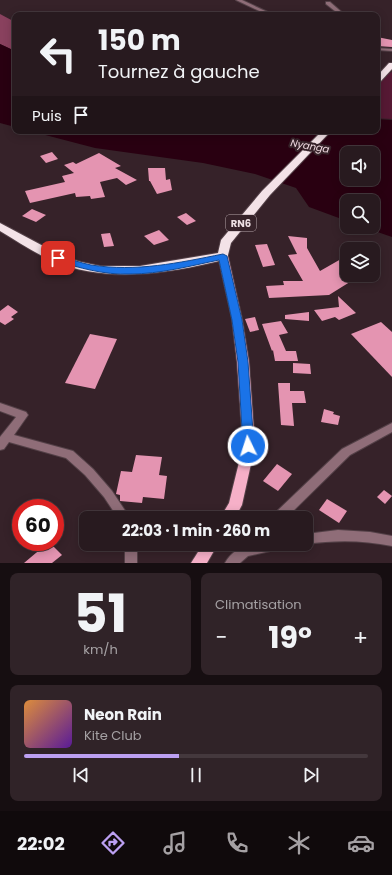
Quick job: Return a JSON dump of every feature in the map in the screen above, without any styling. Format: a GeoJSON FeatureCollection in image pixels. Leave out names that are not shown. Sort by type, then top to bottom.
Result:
{"type":"FeatureCollection","features":[{"type":"Feature","properties":{"kind":"highway"},"geometry":{"type":"LineString","coordinates":[[380,77],[392,65]]}},
{"type":"Feature","properties":{"kind":"highway","name":"RN6"},"geometry":{"type":"LineString","coordinates":[[223,256],[225,242],[266,193],[324,134]]}},
{"type":"Feature","properties":{"kind":"highway"},"geometry":{"type":"LineString","coordinates":[[0,226],[58,258],[96,269],[130,272],[151,270],[223,256]]}},
{"type":"Feature","properties":{"kind":"main road"},"geometry":{"type":"LineString","coordinates":[[223,256],[238,326],[243,362],[248,446],[236,505],[232,511]]}},
{"type":"Feature","properties":{"kind":"main road"},"geometry":{"type":"LineString","coordinates":[[198,563],[206,551]]}},
{"type":"Feature","properties":{"kind":"street"},"geometry":{"type":"LineString","coordinates":[[238,0],[265,12]]}},
{"type":"Feature","properties":{"kind":"street"},"geometry":{"type":"LineString","coordinates":[[328,3],[339,12]]}},
{"type":"Feature","properties":{"kind":"street"},"geometry":{"type":"LineString","coordinates":[[380,49],[392,50]]}},
{"type":"Feature","properties":{"kind":"street"},"geometry":{"type":"LineString","coordinates":[[0,407],[23,415],[3,441],[68,454],[89,472],[104,488],[119,511]]}},
{"type":"Feature","properties":{"kind":"street"},"geometry":{"type":"LineString","coordinates":[[285,511],[346,452],[392,426]]}},
{"type":"Feature","properties":{"kind":"street"},"geometry":{"type":"LineString","coordinates":[[313,538],[326,536],[370,536],[392,541]]}},
{"type":"Feature","properties":{"kind":"street"},"geometry":{"type":"LineString","coordinates":[[131,551],[131,563]]}},
{"type":"Feature","properties":{"kind":"street"},"geometry":{"type":"LineString","coordinates":[[231,563],[244,551]]}},
{"type":"Feature","properties":{"kind":"shaded area"},"geometry":{"type":"Polygon","coordinates":[[[0,14],[12,20],[12,50],[0,44],[0,14]]]}},
{"type":"Feature","properties":{"kind":"shaded area"},"geometry":{"type":"Polygon","coordinates":[[[392,72],[392,119],[380,118],[380,78],[392,72]]]}},
{"type":"Feature","properties":{"kind":"water"},"geometry":{"type":"Polygon","coordinates":[[[0,44],[12,50],[12,126],[0,123],[0,44]]]}},
{"type":"Feature","properties":{"kind":"water","name":"Nyanga"},"geometry":{"type":"Polygon","coordinates":[[[380,119],[392,120],[392,237],[380,233],[380,194],[340,194],[340,218],[309,207],[296,188],[255,174],[203,163],[95,148],[41,134],[380,134],[380,119]]]}},
{"type":"Feature","properties":{"kind":"building"},"geometry":{"type":"Polygon","coordinates":[[[380,38],[392,40],[392,47],[380,46],[380,38]]]}},
{"type":"Feature","properties":{"kind":"building"},"geometry":{"type":"Polygon","coordinates":[[[52,152],[58,159],[46,163],[40,156],[52,152]]]}},
{"type":"Feature","properties":{"kind":"building"},"geometry":{"type":"Polygon","coordinates":[[[99,153],[121,166],[115,168],[137,180],[126,185],[117,178],[100,182],[105,197],[91,199],[90,196],[76,197],[75,193],[30,203],[25,191],[65,182],[62,176],[74,173],[64,165],[73,162],[76,164],[99,153]]]}},
{"type":"Feature","properties":{"kind":"building"},"geometry":{"type":"Polygon","coordinates":[[[148,168],[165,168],[166,180],[170,179],[172,190],[157,194],[149,181],[148,168]]]}},
{"type":"Feature","properties":{"kind":"building"},"geometry":{"type":"Polygon","coordinates":[[[32,209],[46,215],[36,222],[22,216],[32,209]]]}},
{"type":"Feature","properties":{"kind":"building"},"geometry":{"type":"Polygon","coordinates":[[[186,213],[196,221],[187,225],[177,217],[186,213]]]}},
{"type":"Feature","properties":{"kind":"building"},"geometry":{"type":"Polygon","coordinates":[[[159,230],[169,240],[154,245],[144,236],[159,230]]]}},
{"type":"Feature","properties":{"kind":"building"},"geometry":{"type":"Polygon","coordinates":[[[110,233],[114,246],[104,247],[101,234],[110,233]]]}},
{"type":"Feature","properties":{"kind":"building"},"geometry":{"type":"Polygon","coordinates":[[[288,236],[307,238],[307,248],[320,271],[340,260],[340,282],[350,282],[329,295],[269,298],[266,286],[284,285],[283,281],[303,281],[288,255],[297,254],[288,236]]]}},
{"type":"Feature","properties":{"kind":"building"},"geometry":{"type":"Polygon","coordinates":[[[267,244],[275,265],[263,267],[255,245],[267,244]]]}},
{"type":"Feature","properties":{"kind":"building"},"geometry":{"type":"Polygon","coordinates":[[[338,296],[356,313],[339,320],[335,317],[322,321],[314,310],[339,307],[338,296]]]}},
{"type":"Feature","properties":{"kind":"building"},"geometry":{"type":"Polygon","coordinates":[[[8,305],[18,312],[11,317],[14,319],[5,325],[0,322],[0,311],[8,305]]]}},
{"type":"Feature","properties":{"kind":"building"},"geometry":{"type":"Polygon","coordinates":[[[309,312],[309,321],[285,319],[285,315],[309,312]]]}},
{"type":"Feature","properties":{"kind":"building"},"geometry":{"type":"Polygon","coordinates":[[[255,317],[259,330],[250,332],[245,319],[255,317]]]}},
{"type":"Feature","properties":{"kind":"building"},"geometry":{"type":"Polygon","coordinates":[[[281,321],[288,333],[279,335],[286,351],[296,351],[298,361],[275,361],[273,350],[272,351],[262,324],[281,321]]]}},
{"type":"Feature","properties":{"kind":"building"},"geometry":{"type":"Polygon","coordinates":[[[381,322],[392,332],[392,377],[351,334],[381,322]]]}},
{"type":"Feature","properties":{"kind":"building"},"geometry":{"type":"Polygon","coordinates":[[[90,334],[117,339],[95,389],[65,383],[90,334]]]}},
{"type":"Feature","properties":{"kind":"building"},"geometry":{"type":"Polygon","coordinates":[[[293,363],[310,364],[311,374],[293,373],[293,363]]]}},
{"type":"Feature","properties":{"kind":"building"},"geometry":{"type":"Polygon","coordinates":[[[278,383],[290,383],[290,391],[304,391],[306,403],[292,403],[294,426],[281,425],[278,383]]]}},
{"type":"Feature","properties":{"kind":"building"},"geometry":{"type":"Polygon","coordinates":[[[324,409],[334,412],[333,414],[340,416],[338,425],[321,422],[324,409]]]}},
{"type":"Feature","properties":{"kind":"building"},"geometry":{"type":"Polygon","coordinates":[[[136,455],[162,457],[159,475],[167,476],[164,499],[143,497],[142,503],[120,501],[120,495],[116,494],[121,471],[132,472],[136,455]]]}},
{"type":"Feature","properties":{"kind":"building"},"geometry":{"type":"Polygon","coordinates":[[[277,464],[292,474],[278,491],[263,481],[277,464]]]}},
{"type":"Feature","properties":{"kind":"building"},"geometry":{"type":"Polygon","coordinates":[[[384,490],[392,496],[385,504],[377,497],[384,490]]]}},
{"type":"Feature","properties":{"kind":"building"},"geometry":{"type":"Polygon","coordinates":[[[327,499],[347,511],[339,523],[319,510],[327,499]]]}},
{"type":"Feature","properties":{"kind":"building"},"geometry":{"type":"Polygon","coordinates":[[[38,551],[58,551],[62,555],[52,563],[24,563],[38,551]]]}},
{"type":"Feature","properties":{"kind":"route"},"geometry":{"type":"LineString","coordinates":[[58,258],[89,268],[130,272],[170,267],[223,256],[237,320],[243,362],[248,446]]}}]}
